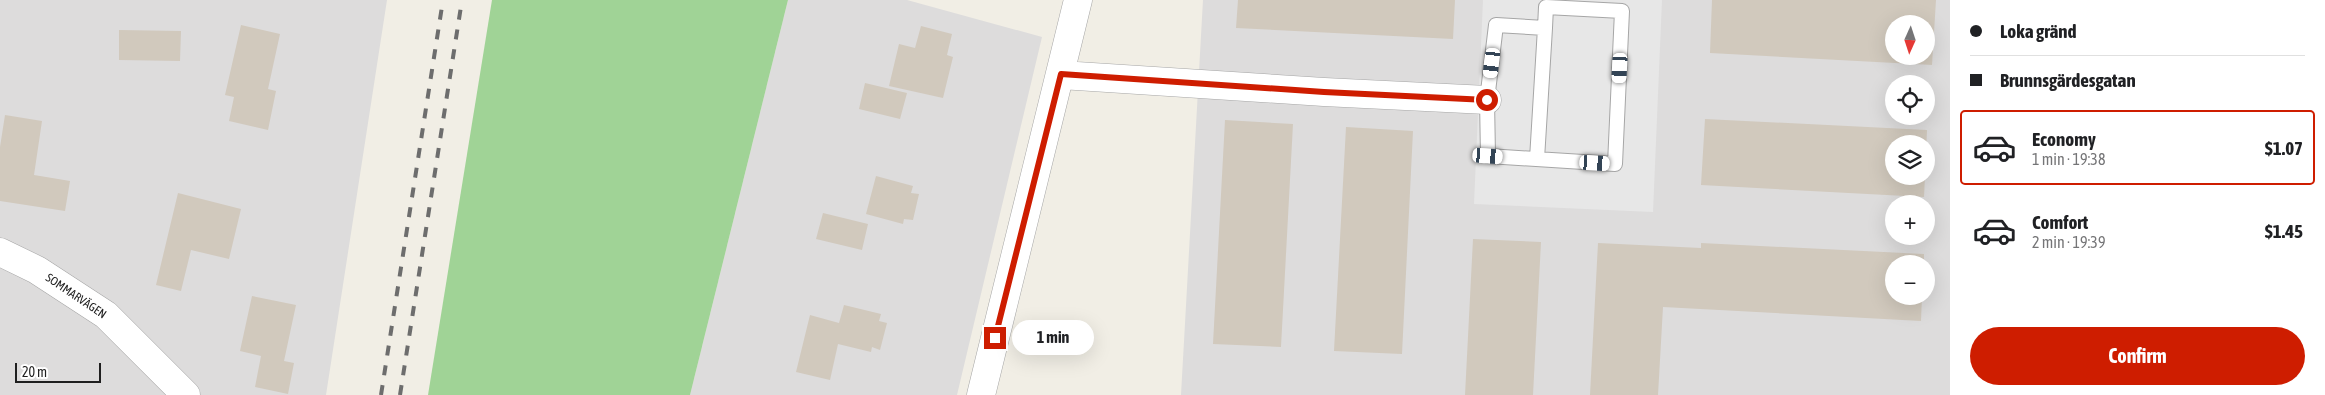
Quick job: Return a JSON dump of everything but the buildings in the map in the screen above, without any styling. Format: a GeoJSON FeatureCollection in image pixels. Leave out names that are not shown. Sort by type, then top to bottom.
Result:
{"type":"FeatureCollection","features":[{"type":"Feature","properties":{"kind":"street"},"geometry":{"type":"LineString","coordinates":[[981,395],[1078,0]]}},
{"type":"Feature","properties":{"kind":"street"},"geometry":{"type":"LineString","coordinates":[[1061,74],[1324,92],[1487,100]]}},
{"type":"Feature","properties":{"kind":"street","name":"SOMMARVÄGEN"},"geometry":{"type":"LineString","coordinates":[[0,252],[37,270],[106,315],[186,395]]}},
{"type":"Feature","properties":{"kind":"lane"},"geometry":{"type":"LineString","coordinates":[[1537,159],[1545,28],[1546,6],[1622,11],[1615,164],[1488,156],[1487,100],[1496,26],[1545,28]]}},
{"type":"Feature","properties":{"kind":"shaded area"},"geometry":{"type":"Polygon","coordinates":[[[0,0],[387,0],[326,395],[0,395],[0,0]]]}},
{"type":"Feature","properties":{"kind":"shaded area"},"geometry":{"type":"Polygon","coordinates":[[[788,0],[907,0],[1042,37],[957,395],[690,395],[788,0]]]}},
{"type":"Feature","properties":{"kind":"shaded area"},"geometry":{"type":"Polygon","coordinates":[[[1203,0],[1950,0],[1950,395],[1181,395],[1203,0]]]}},
{"type":"Feature","properties":{"kind":"shaded area"},"geometry":{"type":"Polygon","coordinates":[[[1483,0],[1662,0],[1653,212],[1474,204],[1483,0]]]}},
{"type":"Feature","properties":{"kind":"green space"},"geometry":{"type":"Polygon","coordinates":[[[492,0],[788,0],[690,395],[428,395],[492,0]]]}},
{"type":"Feature","properties":{"kind":"railway"},"geometry":{"type":"LineString","coordinates":[[381,395],[443,0]]}},
{"type":"Feature","properties":{"kind":"railway"},"geometry":{"type":"LineString","coordinates":[[400,395],[462,0]]}},
{"type":"Feature","properties":{"kind":"route"},"geometry":{"type":"LineString","coordinates":[[995,338],[1061,74],[1324,92],[1487,100]]}}]}
